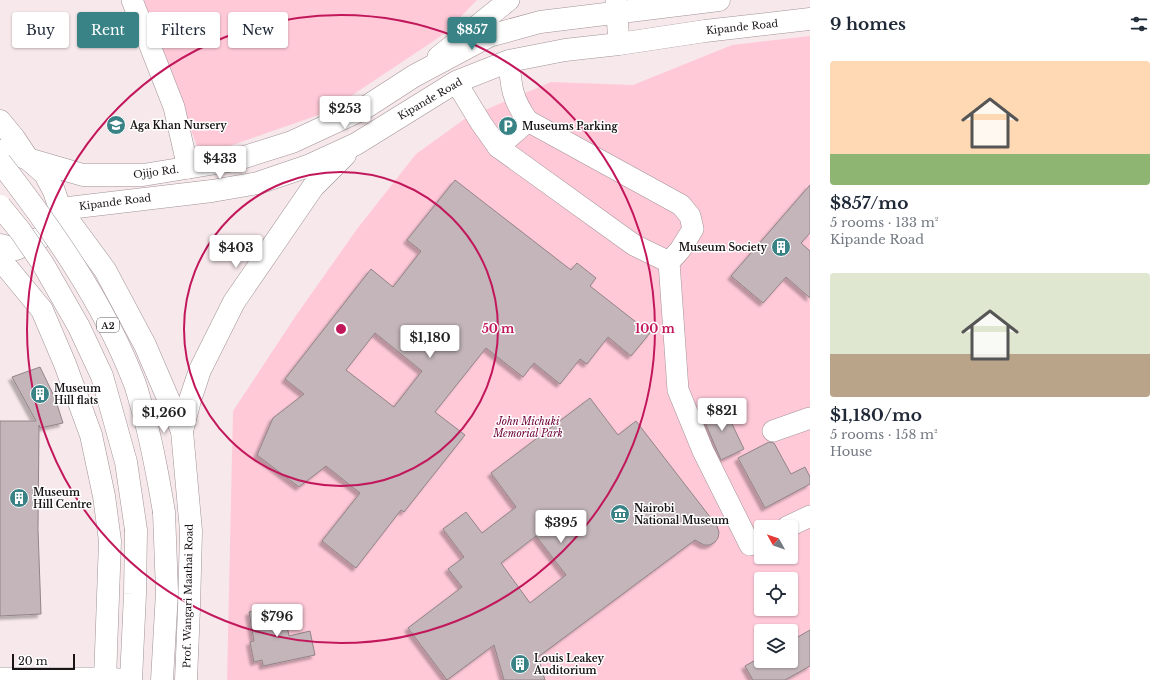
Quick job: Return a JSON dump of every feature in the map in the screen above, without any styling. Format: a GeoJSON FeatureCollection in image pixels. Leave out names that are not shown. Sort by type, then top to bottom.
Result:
{"type":"FeatureCollection","features":[{"type":"Feature","properties":{"kind":"main road"},"geometry":{"type":"LineString","coordinates":[[414,76],[489,36],[540,22],[617,6],[719,0]]}},
{"type":"Feature","properties":{"kind":"main road","name":"Kipande Road"},"geometry":{"type":"LineString","coordinates":[[60,209],[212,191],[258,183],[308,166],[356,144],[456,82],[509,61],[565,50],[619,44],[705,30],[810,20]]}},
{"type":"Feature","properties":{"kind":"main road","name":"Ojijo Rd."},"geometry":{"type":"LineString","coordinates":[[0,151],[6,151],[83,175],[143,175],[234,160],[292,142],[363,109],[414,76]]}},
{"type":"Feature","properties":{"kind":"main road"},"geometry":{"type":"LineString","coordinates":[[0,121],[28,159]]}},
{"type":"Feature","properties":{"kind":"main road"},"geometry":{"type":"LineString","coordinates":[[182,432],[190,400],[200,370],[234,302],[313,187],[356,144]]}},
{"type":"Feature","properties":{"kind":"main road","name":"Prof. Wangari Maathai Road"},"geometry":{"type":"LineString","coordinates":[[28,159],[45,174],[54,191],[60,209],[105,270],[145,345],[182,432],[191,531],[186,680]]}},
{"type":"Feature","properties":{"kind":"main road","name":"Prof. Wangari Maathai Road"},"geometry":{"type":"LineString","coordinates":[[0,162],[47,225],[80,274],[108,325],[134,379],[150,436],[164,512],[167,592],[162,680]]}},
{"type":"Feature","properties":{"kind":"main road","name":"A2"},"geometry":{"type":"LineString","coordinates":[[0,206],[21,232],[43,264],[79,327],[102,376],[126,462],[136,530],[131,680]]}},
{"type":"Feature","properties":{"kind":"main road"},"geometry":{"type":"LineString","coordinates":[[0,245],[16,249],[40,238],[53,226],[60,209]]}},
{"type":"Feature","properties":{"kind":"main road"},"geometry":{"type":"LineString","coordinates":[[0,259],[42,310],[65,364],[91,435],[104,496],[110,541],[105,679]]}},
{"type":"Feature","properties":{"kind":"main road"},"geometry":{"type":"LineString","coordinates":[[175,680],[181,620],[189,608]]}},
{"type":"Feature","properties":{"kind":"street"},"geometry":{"type":"LineString","coordinates":[[132,0],[174,107],[188,168]]}},
{"type":"Feature","properties":{"kind":"street"},"geometry":{"type":"LineString","coordinates":[[414,76],[509,0]]}},
{"type":"Feature","properties":{"kind":"street"},"geometry":{"type":"LineString","coordinates":[[617,6],[619,44]]}},
{"type":"Feature","properties":{"kind":"street"},"geometry":{"type":"LineString","coordinates":[[509,61],[512,94],[518,108],[528,121],[681,205],[690,216],[693,229],[680,250],[670,262],[678,390],[703,451],[750,545],[754,543]]}},
{"type":"Feature","properties":{"kind":"street"},"geometry":{"type":"LineString","coordinates":[[456,82],[481,123],[498,147],[634,245],[670,262]]}},
{"type":"Feature","properties":{"kind":"street"},"geometry":{"type":"LineString","coordinates":[[498,147],[528,121]]}},
{"type":"Feature","properties":{"kind":"street"},"geometry":{"type":"LineString","coordinates":[[773,431],[810,418]]}},
{"type":"Feature","properties":{"kind":"street"},"geometry":{"type":"LineString","coordinates":[[798,522],[810,516]]}},
{"type":"Feature","properties":{"kind":"street"},"geometry":{"type":"LineString","coordinates":[[0,678],[131,680]]}},
{"type":"Feature","properties":{"kind":"green space"},"geometry":{"type":"Polygon","coordinates":[[[140,0],[477,0],[444,34],[327,112],[201,156],[159,48],[220,48],[220,12],[147,12],[147,18],[140,0]]]}},
{"type":"Feature","properties":{"kind":"green space","name":"John Michuki Memorial Park"},"geometry":{"type":"Polygon","coordinates":[[[810,36],[810,680],[227,680],[233,411],[295,317],[357,229],[416,154],[466,118],[551,82],[633,85],[732,45],[810,36]]]}},
{"type":"Feature","properties":{"kind":"building"},"geometry":{"type":"Polygon","coordinates":[[[455,180],[571,270],[577,263],[596,278],[590,286],[650,333],[631,356],[608,337],[587,364],[580,359],[560,384],[534,363],[523,377],[486,348],[435,412],[465,435],[404,512],[401,510],[356,568],[322,541],[360,493],[326,466],[299,487],[257,455],[273,418],[304,394],[285,379],[371,269],[393,287],[421,251],[407,240],[455,180]],[[375,333],[346,370],[394,407],[422,371],[375,333]]]}},
{"type":"Feature","properties":{"kind":"building","name":"Museum Society"},"geometry":{"type":"Polygon","coordinates":[[[810,185],[810,233],[801,243],[810,251],[810,298],[786,277],[763,303],[731,276],[810,185]]]}},
{"type":"Feature","properties":{"kind":"building"},"geometry":{"type":"Polygon","coordinates":[[[40,367],[55,398],[63,423],[40,428],[39,425],[38,529],[41,614],[0,616],[0,421],[36,421],[12,377],[40,367]]]}},
{"type":"Feature","properties":{"kind":"building"},"geometry":{"type":"Polygon","coordinates":[[[590,398],[618,435],[636,421],[717,526],[719,532],[718,538],[710,545],[704,545],[695,540],[538,657],[545,680],[504,680],[494,645],[447,680],[408,628],[462,587],[448,569],[464,557],[443,529],[466,512],[482,533],[516,507],[491,473],[590,398]],[[536,536],[501,563],[530,603],[566,575],[536,536]]]}},
{"type":"Feature","properties":{"kind":"building"},"geometry":{"type":"Polygon","coordinates":[[[722,403],[744,449],[721,460],[701,413],[722,403]]]}},
{"type":"Feature","properties":{"kind":"building"},"geometry":{"type":"Polygon","coordinates":[[[769,442],[774,443],[791,474],[805,467],[810,477],[810,484],[765,508],[738,458],[769,442]]]}},
{"type":"Feature","properties":{"kind":"building"},"geometry":{"type":"Polygon","coordinates":[[[283,605],[289,636],[310,631],[315,655],[263,666],[262,660],[254,662],[250,642],[254,641],[249,612],[283,605]]]}},
{"type":"Feature","properties":{"kind":"building"},"geometry":{"type":"Polygon","coordinates":[[[810,630],[810,666],[785,680],[753,680],[745,666],[754,661],[754,668],[798,668],[798,637],[810,630]]]}},
{"type":"Feature","properties":{"kind":"place","name":"Aga Khan Nursery"},"geometry":{"type":"Point","coordinates":[116,125]}},
{"type":"Feature","properties":{"kind":"place","name":"Museums Parking"},"geometry":{"type":"Point","coordinates":[508,126]}},
{"type":"Feature","properties":{"kind":"place","name":"Museum Society"},"geometry":{"type":"Point","coordinates":[781,247]}},
{"type":"Feature","properties":{"kind":"place","name":"Museum Hill flats"},"geometry":{"type":"Point","coordinates":[40,394]}},
{"type":"Feature","properties":{"kind":"place","name":"Museum Hill Centre"},"geometry":{"type":"Point","coordinates":[19,498]}},
{"type":"Feature","properties":{"kind":"place","name":"Nairobi National Museum"},"geometry":{"type":"Point","coordinates":[620,514]}},
{"type":"Feature","properties":{"kind":"place","name":"Louis Leakey Auditorium"},"geometry":{"type":"Point","coordinates":[520,664]}}]}
